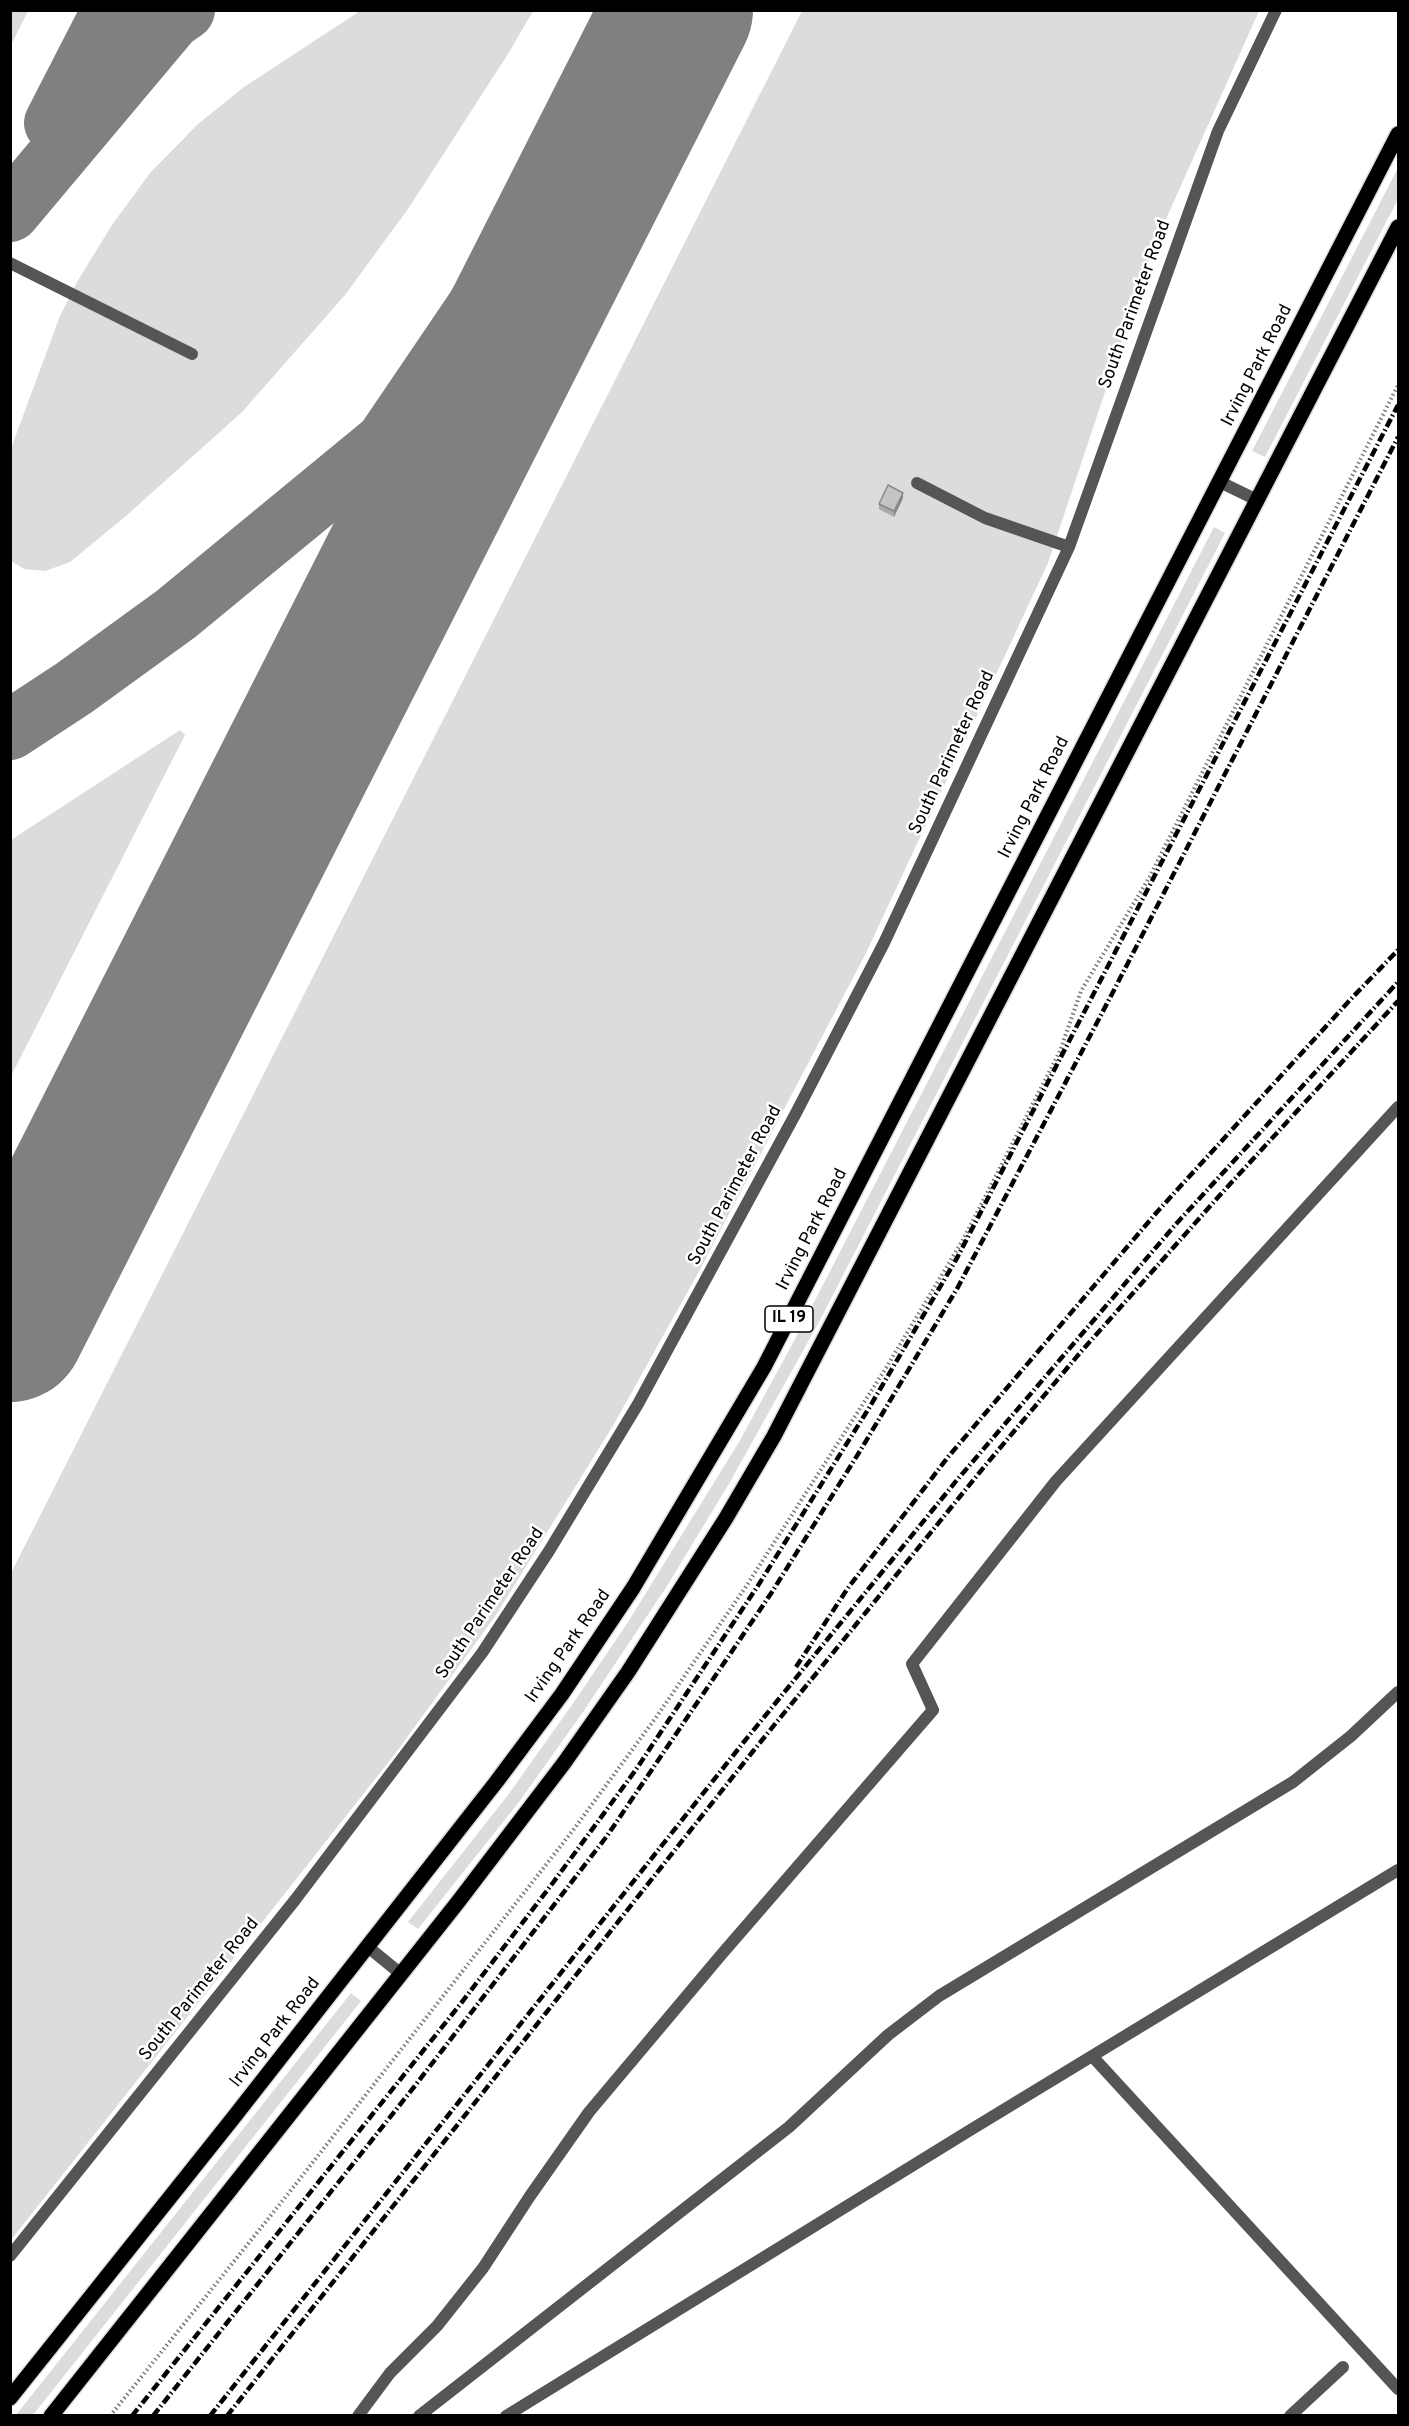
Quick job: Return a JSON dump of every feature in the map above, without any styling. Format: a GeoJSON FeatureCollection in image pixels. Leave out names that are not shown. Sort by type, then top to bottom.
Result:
{"type":"FeatureCollection","features":[{"type":"Feature","properties":{"kind":"main road","name":"Irving Park Road"},"geometry":{"type":"LineString","coordinates":[[10,2398],[368,1947],[562,1694],[633,1588],[764,1367],[1398,135]]}},
{"type":"Feature","properties":{"kind":"main road","name":"IL 19"},"geometry":{"type":"LineString","coordinates":[[51,2415],[401,1974],[564,1763],[628,1672],[689,1578],[768,1446],[1398,227]]}},
{"type":"Feature","properties":{"kind":"lane","name":"South Parimeter Road"},"geometry":{"type":"LineString","coordinates":[[10,2256],[295,1900],[482,1653],[549,1551],[638,1404],[796,1113],[873,964],[1069,547],[1218,131],[1276,10]]}},
{"type":"Feature","properties":{"kind":"lane"},"geometry":{"type":"LineString","coordinates":[[10,263],[192,354]]}},
{"type":"Feature","properties":{"kind":"lane"},"geometry":{"type":"LineString","coordinates":[[1220,482],[1257,500]]}},
{"type":"Feature","properties":{"kind":"lane"},"geometry":{"type":"LineString","coordinates":[[917,483],[985,518],[1069,547]]}},
{"type":"Feature","properties":{"kind":"lane"},"geometry":{"type":"LineString","coordinates":[[357,2415],[390,2373],[437,2326],[483,2268],[589,2112],[721,1954],[933,1710],[912,1664],[1056,1481],[1398,1107]]}},
{"type":"Feature","properties":{"kind":"lane"},"geometry":{"type":"LineString","coordinates":[[419,2415],[789,2127],[888,2036],[939,1996],[1293,1782],[1351,1736],[1398,1692]]}},
{"type":"Feature","properties":{"kind":"lane"},"geometry":{"type":"LineString","coordinates":[[506,2415],[1398,1870]]}},
{"type":"Feature","properties":{"kind":"lane"},"geometry":{"type":"LineString","coordinates":[[368,1947],[401,1974]]}},
{"type":"Feature","properties":{"kind":"lane"},"geometry":{"type":"LineString","coordinates":[[1092,2056],[1398,2389]]}},
{"type":"Feature","properties":{"kind":"lane"},"geometry":{"type":"LineString","coordinates":[[1290,2415],[1343,2367]]}},
{"type":"Feature","properties":{"kind":"path"},"geometry":{"type":"LineString","coordinates":[[110,2415],[369,2091],[581,1819],[657,1716],[747,1585],[886,1368],[964,1238],[1060,1051],[1081,991],[1149,878],[1398,385]]}},
{"type":"Feature","properties":{"kind":"shaded area"},"geometry":{"type":"Polygon","coordinates":[[[10,11],[28,11],[11,45],[10,11]]]}},
{"type":"Feature","properties":{"kind":"shaded area"},"geometry":{"type":"Polygon","coordinates":[[[360,11],[533,11],[508,54],[408,209],[345,295],[242,412],[126,516],[70,562],[45,571],[24,569],[11,561],[10,451],[60,316],[77,282],[112,225],[150,173],[198,124],[244,87],[360,11]]]}},
{"type":"Feature","properties":{"kind":"shaded area"},"geometry":{"type":"Polygon","coordinates":[[[802,11],[1259,11],[1153,248],[1048,563],[866,953],[697,1275],[614,1424],[496,1615],[395,1754],[11,2240],[11,1573],[802,11]]]}},
{"type":"Feature","properties":{"kind":"shaded area"},"geometry":{"type":"Polygon","coordinates":[[[1398,168],[1398,199],[1265,457],[1252,451],[1398,168]]]}},
{"type":"Feature","properties":{"kind":"shaded area"},"geometry":{"type":"Polygon","coordinates":[[[1214,527],[1225,533],[819,1322],[730,1482],[667,1586],[583,1712],[519,1802],[418,1929],[408,1922],[508,1795],[574,1702],[628,1622],[739,1442],[795,1339],[1214,527]]]}},
{"type":"Feature","properties":{"kind":"shaded area"},"geometry":{"type":"Polygon","coordinates":[[[180,730],[185,735],[11,1076],[11,840],[180,730]]]}},
{"type":"Feature","properties":{"kind":"shaded area"},"geometry":{"type":"Polygon","coordinates":[[[351,1993],[361,2001],[33,2415],[16,2415],[351,1993]]]}},
{"type":"Feature","properties":{"kind":"building"},"geometry":{"type":"Polygon","coordinates":[[[888,485],[903,493],[894,511],[879,504],[888,485]]]}},
{"type":"Feature","properties":{"kind":"taxiway"},"geometry":{"type":"LineString","coordinates":[[54,123],[112,10]]}},
{"type":"Feature","properties":{"kind":"taxiway"},"geometry":{"type":"LineString","coordinates":[[10,212],[172,19],[185,10]]}},
{"type":"Feature","properties":{"kind":"taxiway"},"geometry":{"type":"LineString","coordinates":[[10,730],[74,688],[176,614],[385,442],[602,122],[668,10]]}},
{"type":"Feature","properties":{"kind":"taxiway"},"geometry":{"type":"LineString","coordinates":[[10,1211],[33,1200],[64,1179],[106,1138]]}},
{"type":"Feature","properties":{"kind":"runway"},"geometry":{"type":"LineString","coordinates":[[10,1327],[678,10]]}},
{"type":"Feature","properties":{"kind":"railway"},"geometry":{"type":"LineString","coordinates":[[132,2416],[462,2002],[552,1884],[635,1771],[759,1584],[869,1408],[957,1258],[1398,405]]}},
{"type":"Feature","properties":{"kind":"railway"},"geometry":{"type":"LineString","coordinates":[[153,2416],[414,2087],[607,1836],[772,1592],[958,1287],[1112,994],[1398,437]]}},
{"type":"Feature","properties":{"kind":"railway"},"geometry":{"type":"LineString","coordinates":[[796,1667],[848,1588],[948,1457],[1157,1212],[1398,950]]}},
{"type":"Feature","properties":{"kind":"railway"},"geometry":{"type":"LineString","coordinates":[[210,2416],[743,1743],[957,1480],[1176,1224],[1398,982]]}},
{"type":"Feature","properties":{"kind":"railway"},"geometry":{"type":"LineString","coordinates":[[227,2416],[754,1750],[984,1467],[1079,1354],[1220,1195],[1398,1001]]}}]}
